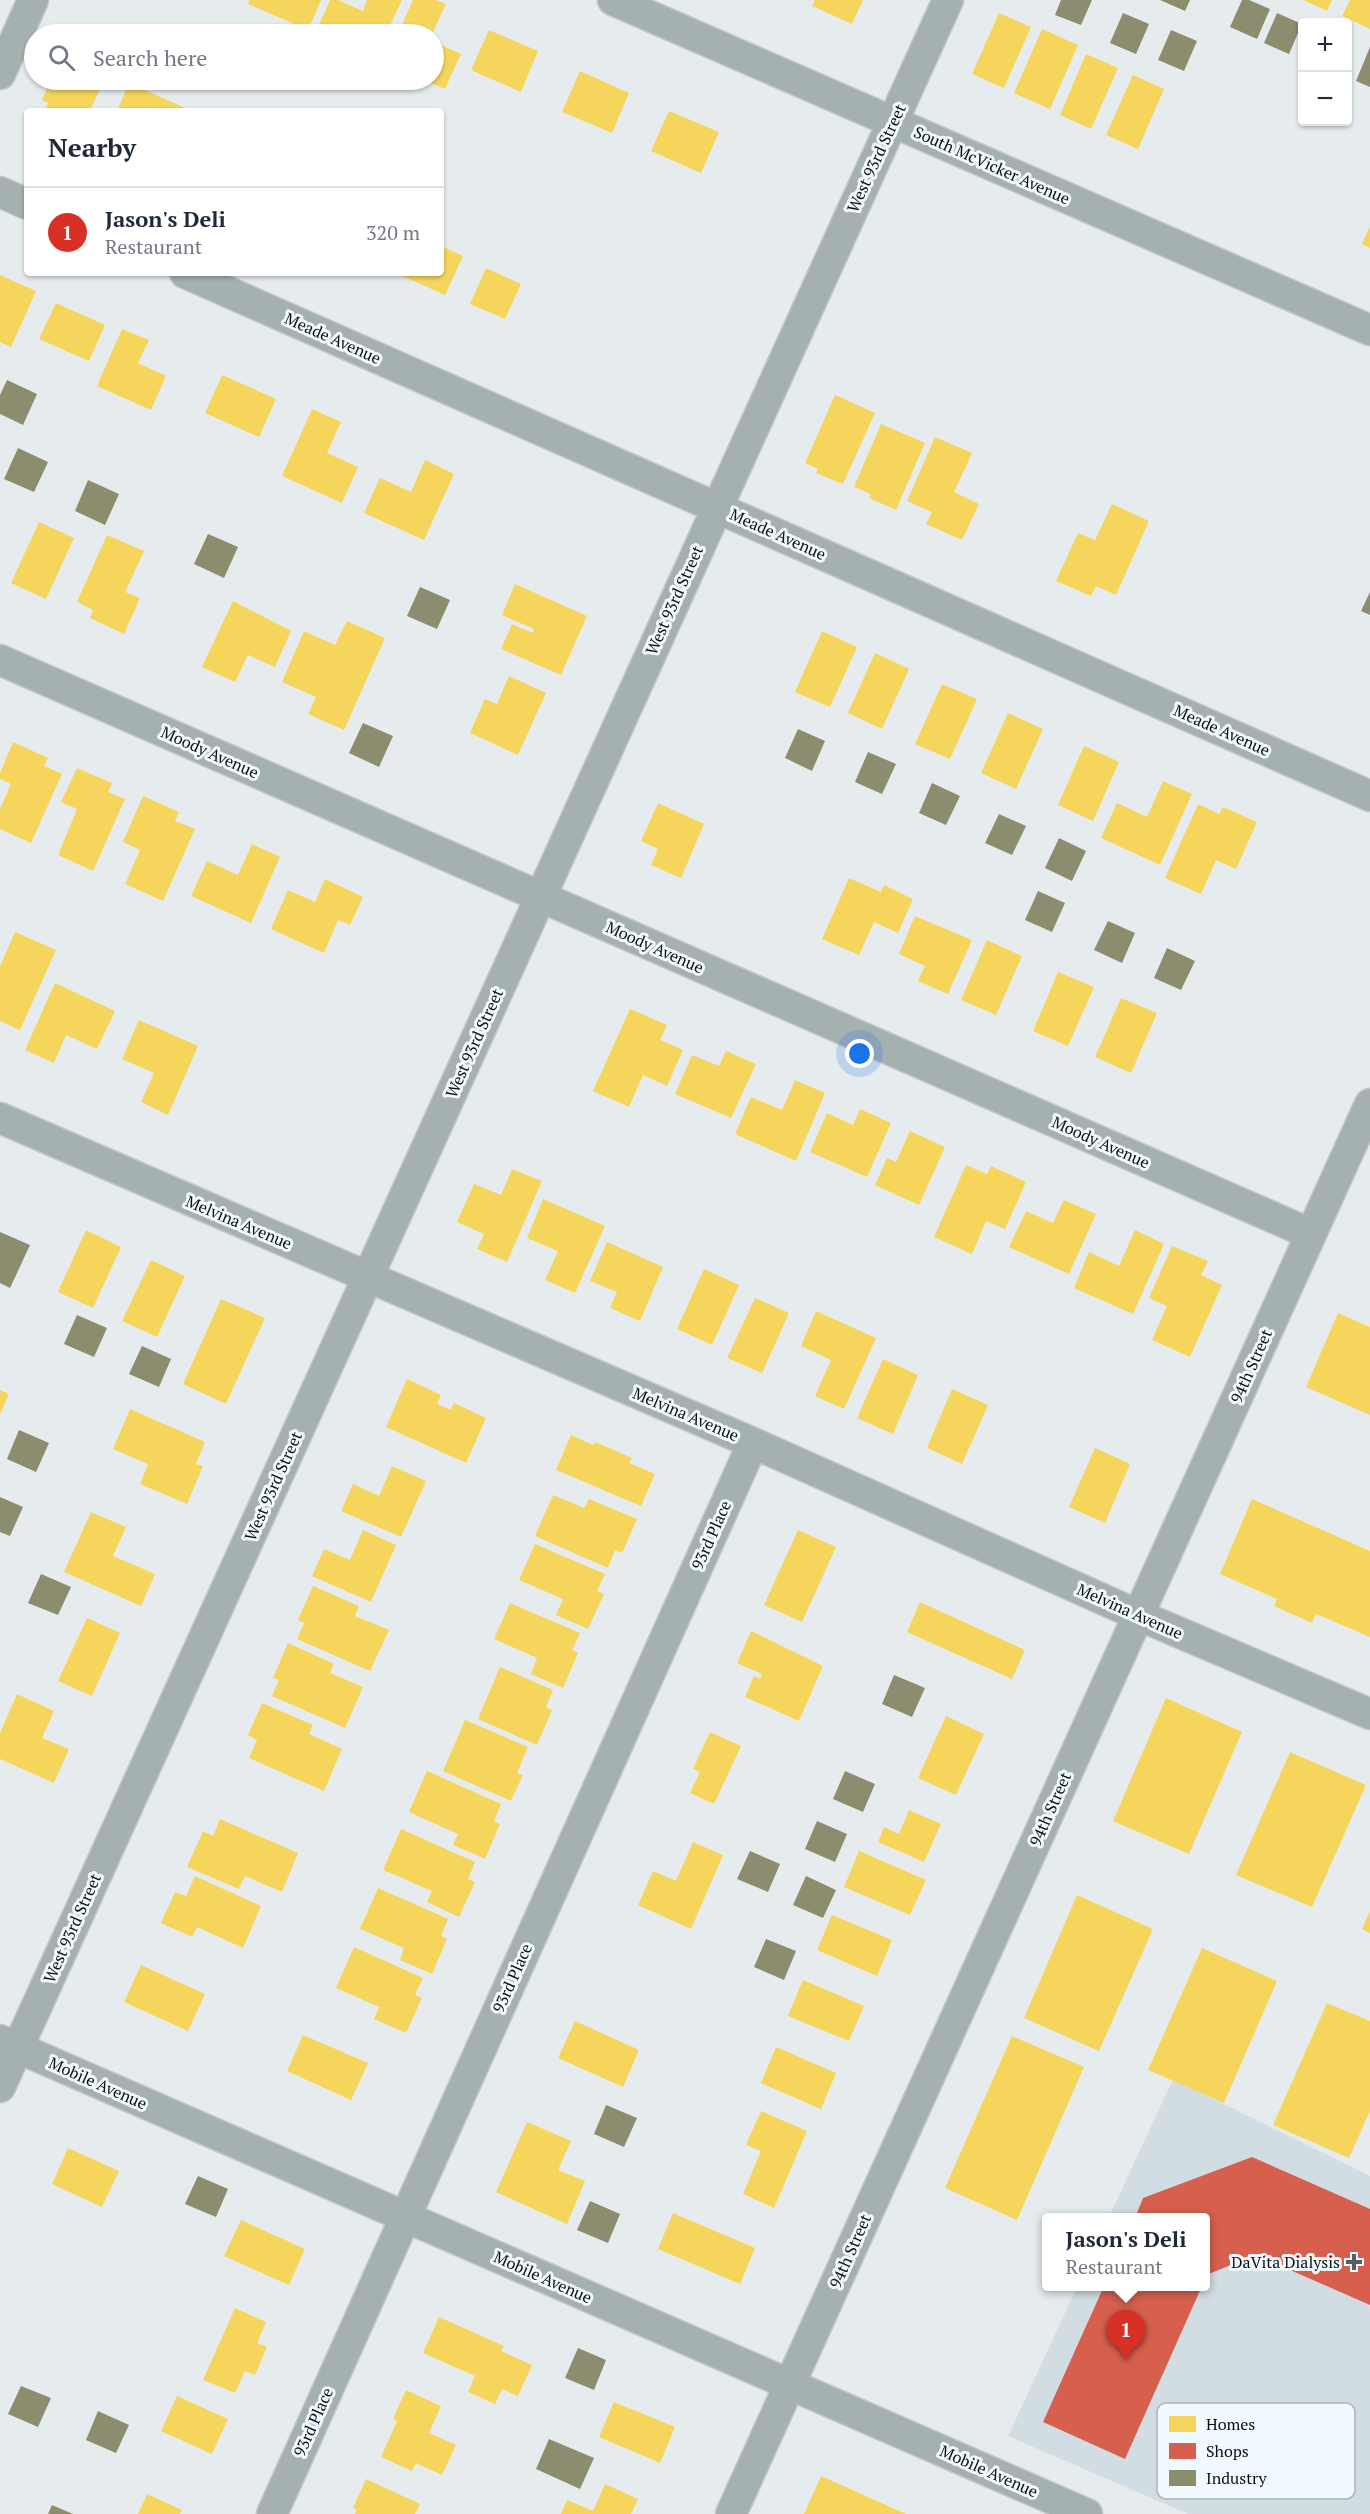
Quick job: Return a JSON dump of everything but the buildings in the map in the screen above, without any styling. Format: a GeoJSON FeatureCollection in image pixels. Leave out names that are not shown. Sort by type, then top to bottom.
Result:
{"type":"FeatureCollection","features":[{"type":"Feature","properties":{"kind":"street"},"geometry":{"type":"LineString","coordinates":[[0,74],[33,0]]}},
{"type":"Feature","properties":{"kind":"street","name":"South McVicker Avenue"},"geometry":{"type":"LineString","coordinates":[[613,0],[1370,330]]}},
{"type":"Feature","properties":{"kind":"street","name":"West 93rd Street"},"geometry":{"type":"LineString","coordinates":[[0,2086],[9,2044],[368,1278],[948,0]]}},
{"type":"Feature","properties":{"kind":"street"},"geometry":{"type":"LineString","coordinates":[[0,192],[24,203]]}},
{"type":"Feature","properties":{"kind":"street","name":"Meade Avenue"},"geometry":{"type":"LineString","coordinates":[[191,276],[1370,796]]}},
{"type":"Feature","properties":{"kind":"street","name":"Moody Avenue"},"geometry":{"type":"LineString","coordinates":[[0,660],[1311,1234]]}},
{"type":"Feature","properties":{"kind":"street","name":"94th Street"},"geometry":{"type":"LineString","coordinates":[[731,2514],[1370,1104]]}},
{"type":"Feature","properties":{"kind":"street","name":"Melvina Avenue"},"geometry":{"type":"LineString","coordinates":[[0,1118],[753,1443],[1138,1615],[1370,1714]]}},
{"type":"Feature","properties":{"kind":"street","name":"93rd Place"},"geometry":{"type":"LineString","coordinates":[[272,2514],[753,1443]]}},
{"type":"Feature","properties":{"kind":"street","name":"Mobile Avenue"},"geometry":{"type":"LineString","coordinates":[[9,2044],[1087,2514]]}},
{"type":"Feature","properties":{"kind":"shaded area"},"geometry":{"type":"Polygon","coordinates":[[[1173,2079],[1370,2176],[1370,2514],[1188,2514],[1008,2436],[1075,2291],[1210,2291],[1210,2213],[1111,2213],[1173,2079]]]}},
{"type":"Feature","properties":{"kind":"place","name":"DaVita Dialysis"},"geometry":{"type":"Point","coordinates":[1354,2262]}},
{"type":"Feature","properties":{"kind":"place","name":"Jason's Deli"},"geometry":{"type":"Point","coordinates":[1126,2360]}}]}
